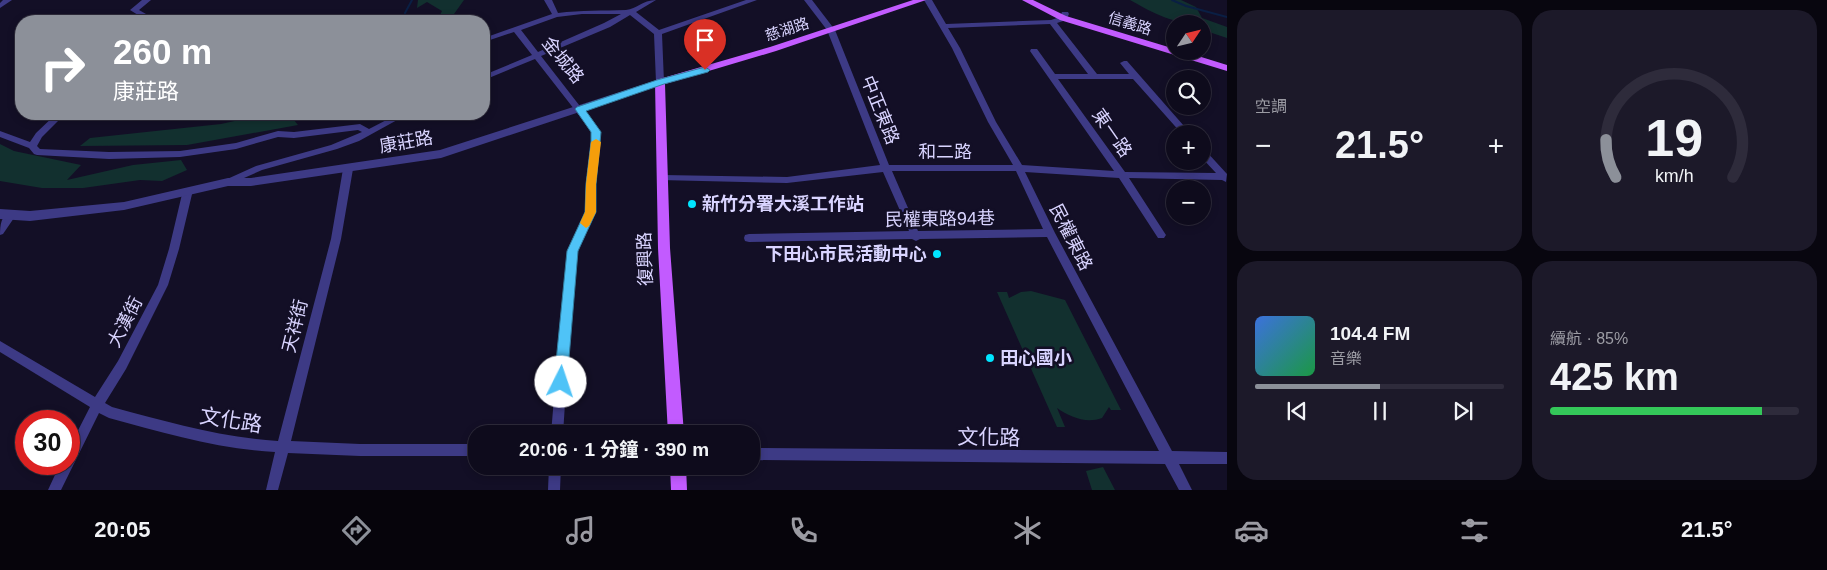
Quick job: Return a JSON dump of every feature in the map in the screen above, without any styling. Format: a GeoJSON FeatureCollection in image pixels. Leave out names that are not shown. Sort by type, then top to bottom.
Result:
{"type":"FeatureCollection","features":[{"type":"Feature","properties":{"kind":"main road","name":"慈湖路"},"geometry":{"type":"LineString","coordinates":[[660,82],[773,49],[922,0]]}},
{"type":"Feature","properties":{"kind":"main road","name":"信義路"},"geometry":{"type":"LineString","coordinates":[[1026,0],[1064,16],[1227,68]]}},
{"type":"Feature","properties":{"kind":"main road","name":"信義路"},"geometry":{"type":"LineString","coordinates":[[1034,0],[1064,16],[1166,45]]}},
{"type":"Feature","properties":{"kind":"main road"},"geometry":{"type":"LineString","coordinates":[[1211,59],[1227,64]]}},
{"type":"Feature","properties":{"kind":"main road","name":"復興路"},"geometry":{"type":"LineString","coordinates":[[660,82],[664,248],[675,425]]}},
{"type":"Feature","properties":{"kind":"main road"},"geometry":{"type":"LineString","coordinates":[[678,475],[679,490]]}},
{"type":"Feature","properties":{"kind":"street"},"geometry":{"type":"LineString","coordinates":[[0,6],[7,0]]}},
{"type":"Feature","properties":{"kind":"street"},"geometry":{"type":"LineString","coordinates":[[141,15],[134,10],[147,0]]}},
{"type":"Feature","properties":{"kind":"street"},"geometry":{"type":"LineString","coordinates":[[548,0],[556,15]]}},
{"type":"Feature","properties":{"kind":"street"},"geometry":{"type":"LineString","coordinates":[[490,76],[607,25],[652,0]]}},
{"type":"Feature","properties":{"kind":"street"},"geometry":{"type":"LineString","coordinates":[[658,33],[752,0]]}},
{"type":"Feature","properties":{"kind":"street","name":"中正東路"},"geometry":{"type":"LineString","coordinates":[[808,0],[831,30],[886,168],[916,236]]}},
{"type":"Feature","properties":{"kind":"street","name":"民權東路"},"geometry":{"type":"LineString","coordinates":[[928,0],[972,79],[992,122],[1019,168],[1050,233],[1186,490]]}},
{"type":"Feature","properties":{"kind":"street"},"geometry":{"type":"LineString","coordinates":[[490,38],[556,15],[631,12],[658,33],[660,82]]}},
{"type":"Feature","properties":{"kind":"street"},"geometry":{"type":"LineString","coordinates":[[943,26],[1052,22],[1064,16]]}},
{"type":"Feature","properties":{"kind":"street"},"geometry":{"type":"LineString","coordinates":[[1052,22],[1095,77]]}},
{"type":"Feature","properties":{"kind":"street","name":"金城路"},"geometry":{"type":"LineString","coordinates":[[516,29],[596,132],[591,184],[591,212],[573,251],[566,313],[558,425]]}},
{"type":"Feature","properties":{"kind":"street","name":"東一路"},"geometry":{"type":"LineString","coordinates":[[1034,52],[1122,176],[1161,235]]}},
{"type":"Feature","properties":{"kind":"street"},"geometry":{"type":"LineString","coordinates":[[1124,63],[1179,125]]}},
{"type":"Feature","properties":{"kind":"street"},"geometry":{"type":"LineString","coordinates":[[1053,77],[1136,76]]}},
{"type":"Feature","properties":{"kind":"street","name":"康莊路"},"geometry":{"type":"LineString","coordinates":[[5,215],[30,216],[124,206],[228,182],[251,182],[440,154],[660,82]]}},
{"type":"Feature","properties":{"kind":"street"},"geometry":{"type":"LineString","coordinates":[[32,146],[39,135],[55,120]]}},
{"type":"Feature","properties":{"kind":"street"},"geometry":{"type":"LineString","coordinates":[[228,182],[259,168],[334,147],[392,120]]}},
{"type":"Feature","properties":{"kind":"street"},"geometry":{"type":"LineString","coordinates":[[0,134],[32,146],[36,152],[97,156],[185,154],[230,148],[284,132],[294,135],[360,127],[368,132]]}},
{"type":"Feature","properties":{"kind":"street"},"geometry":{"type":"LineString","coordinates":[[1211,162],[1226,178]]}},
{"type":"Feature","properties":{"kind":"street","name":"和二路"},"geometry":{"type":"LineString","coordinates":[[663,178],[788,180],[886,168],[1019,168],[1122,176],[1226,178]]}},
{"type":"Feature","properties":{"kind":"street","name":"天祥街"},"geometry":{"type":"LineString","coordinates":[[272,490],[285,447],[308,346],[336,239],[348,169]]}},
{"type":"Feature","properties":{"kind":"street","name":"大漢街"},"geometry":{"type":"LineString","coordinates":[[80,438],[97,405],[122,365],[163,285],[188,190]]}},
{"type":"Feature","properties":{"kind":"street"},"geometry":{"type":"LineString","coordinates":[[0,231],[5,215]]}},
{"type":"Feature","properties":{"kind":"street","name":"民權東路94巷"},"geometry":{"type":"LineString","coordinates":[[749,238],[1050,233]]}},
{"type":"Feature","properties":{"kind":"street","name":"文化路"},"geometry":{"type":"LineString","coordinates":[[0,346],[109,412],[202,438],[285,447],[360,450],[468,450]]}},
{"type":"Feature","properties":{"kind":"street","name":"文化路"},"geometry":{"type":"LineString","coordinates":[[760,454],[1227,458]]}},
{"type":"Feature","properties":{"kind":"street"},"geometry":{"type":"LineString","coordinates":[[54,490],[62,475]]}},
{"type":"Feature","properties":{"kind":"street"},"geometry":{"type":"LineString","coordinates":[[554,490],[555,475]]}},
{"type":"Feature","properties":{"kind":"green space"},"geometry":{"type":"Polygon","coordinates":[[[418,0],[464,0],[453,15],[440,15],[442,11],[427,2],[417,8],[418,0]]]}},
{"type":"Feature","properties":{"kind":"green space"},"geometry":{"type":"Polygon","coordinates":[[[1130,0],[1181,0],[1196,7],[1200,15],[1166,15],[1166,18],[1130,0]]]}},
{"type":"Feature","properties":{"kind":"green space"},"geometry":{"type":"Polygon","coordinates":[[[1211,21],[1227,27],[1227,38],[1211,33],[1211,21]]]}},
{"type":"Feature","properties":{"kind":"green space"},"geometry":{"type":"Polygon","coordinates":[[[239,120],[294,120],[298,125],[187,145],[80,146],[90,138],[221,124],[239,120]]]}},
{"type":"Feature","properties":{"kind":"green space"},"geometry":{"type":"Polygon","coordinates":[[[0,144],[14,151],[81,165],[67,180],[133,165],[181,160],[187,170],[162,181],[140,180],[83,188],[42,188],[0,181],[0,144]]]}},
{"type":"Feature","properties":{"kind":"green space"},"geometry":{"type":"Polygon","coordinates":[[[1031,291],[1065,300],[1121,410],[1111,410],[1109,407],[1102,418],[1084,420],[1073,417],[1057,408],[1065,427],[1057,427],[997,292],[1007,292],[1009,298],[1021,292],[1031,291]]]}},
{"type":"Feature","properties":{"kind":"green space"},"geometry":{"type":"Polygon","coordinates":[[[1103,467],[1115,490],[1092,490],[1086,471],[1103,467]]]}},
{"type":"Feature","properties":{"kind":"waterway"},"geometry":{"type":"LineString","coordinates":[[405,13],[412,0]]}},
{"type":"Feature","properties":{"kind":"waterway"},"geometry":{"type":"LineString","coordinates":[[1172,0],[1186,6],[1227,17]]}},
{"type":"Feature","properties":{"kind":"slow traffic"},"geometry":{"type":"LineString","coordinates":[[586,223],[591,212],[591,184],[596,142]]}},
{"type":"Feature","properties":{"kind":"place","name":"新竹分署大溪工作站"},"geometry":{"type":"Point","coordinates":[692,204]}},
{"type":"Feature","properties":{"kind":"place","name":"下田心市民活動中心"},"geometry":{"type":"Point","coordinates":[937,254]}},
{"type":"Feature","properties":{"kind":"place","name":"田心國小"},"geometry":{"type":"Point","coordinates":[990,358]}},
{"type":"Feature","properties":{"kind":"route"},"geometry":{"type":"LineString","coordinates":[[561,382],[573,251],[591,212],[591,184],[596,142],[596,132],[580,109],[660,82],[705,70]]}}]}
